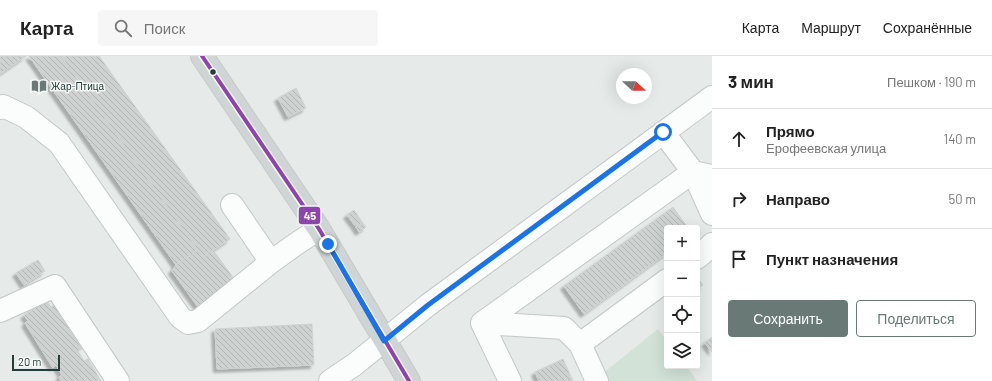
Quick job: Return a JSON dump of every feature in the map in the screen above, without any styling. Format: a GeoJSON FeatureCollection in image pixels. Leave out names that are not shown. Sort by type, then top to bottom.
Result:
{"type":"FeatureCollection","features":[{"type":"Feature","properties":{"kind":"main road"},"geometry":{"type":"LineString","coordinates":[[202,56],[320,229],[408,381]]}},
{"type":"Feature","properties":{"kind":"street"},"geometry":{"type":"LineString","coordinates":[[330,381],[354,365],[428,305],[712,97]]}},
{"type":"Feature","properties":{"kind":"street"},"geometry":{"type":"LineString","coordinates":[[0,108],[3,106],[26,117],[59,143],[180,317],[188,323],[198,321],[271,262],[320,229]]}},
{"type":"Feature","properties":{"kind":"street"},"geometry":{"type":"LineString","coordinates":[[663,132],[703,174],[712,214]]}},
{"type":"Feature","properties":{"kind":"street"},"geometry":{"type":"LineString","coordinates":[[482,323],[703,174]]}},
{"type":"Feature","properties":{"kind":"street"},"geometry":{"type":"LineString","coordinates":[[232,205],[271,262]]}},
{"type":"Feature","properties":{"kind":"street"},"geometry":{"type":"LineString","coordinates":[[580,344],[664,282]]}},
{"type":"Feature","properties":{"kind":"street"},"geometry":{"type":"LineString","coordinates":[[0,311],[55,286],[118,381]]}},
{"type":"Feature","properties":{"kind":"street"},"geometry":{"type":"LineString","coordinates":[[482,323],[564,328],[580,344],[597,381]]}},
{"type":"Feature","properties":{"kind":"street"},"geometry":{"type":"LineString","coordinates":[[482,323],[510,381]]}},
{"type":"Feature","properties":{"kind":"green space"},"geometry":{"type":"Polygon","coordinates":[[[658,329],[664,337],[664,369],[688,369],[697,381],[606,381],[602,374],[658,329]]]}},
{"type":"Feature","properties":{"kind":"building"},"geometry":{"type":"Polygon","coordinates":[[[0,56],[26,56],[0,74],[0,56]]]}},
{"type":"Feature","properties":{"kind":"building"},"geometry":{"type":"Polygon","coordinates":[[[29,56],[61,56],[198,250],[176,265],[29,56]]]}},
{"type":"Feature","properties":{"kind":"building"},"geometry":{"type":"Polygon","coordinates":[[[61,56],[99,56],[230,239],[203,257],[61,56]]]}},
{"type":"Feature","properties":{"kind":"building"},"geometry":{"type":"Polygon","coordinates":[[[296,88],[306,108],[288,117],[278,98],[296,88]]]}},
{"type":"Feature","properties":{"kind":"building"},"geometry":{"type":"Polygon","coordinates":[[[673,207],[686,225],[664,225],[664,255],[584,314],[564,286],[673,207]]]}},
{"type":"Feature","properties":{"kind":"building"},"geometry":{"type":"Polygon","coordinates":[[[354,210],[363,223],[356,227],[347,215],[354,210]]]}},
{"type":"Feature","properties":{"kind":"building"},"geometry":{"type":"Polygon","coordinates":[[[363,223],[366,227],[359,232],[356,227],[363,223]]]}},
{"type":"Feature","properties":{"kind":"building"},"geometry":{"type":"Polygon","coordinates":[[[198,250],[203,257],[213,250],[235,280],[198,307],[172,271],[176,265],[198,250]]]}},
{"type":"Feature","properties":{"kind":"building"},"geometry":{"type":"Polygon","coordinates":[[[38,260],[45,271],[24,285],[16,273],[38,260]]]}},
{"type":"Feature","properties":{"kind":"building"},"geometry":{"type":"Polygon","coordinates":[[[47,301],[51,307],[54,305],[82,349],[78,351],[84,361],[88,359],[101,381],[61,381],[59,377],[62,375],[56,365],[53,368],[25,323],[28,321],[24,315],[47,301]]]}},
{"type":"Feature","properties":{"kind":"building"},"geometry":{"type":"Polygon","coordinates":[[[312,324],[314,365],[217,369],[215,329],[312,324]]]}},
{"type":"Feature","properties":{"kind":"building"},"geometry":{"type":"Polygon","coordinates":[[[712,337],[712,352],[705,343],[712,337]]]}},
{"type":"Feature","properties":{"kind":"building"},"geometry":{"type":"Polygon","coordinates":[[[563,359],[573,381],[539,381],[535,372],[563,359]]]}},
{"type":"Feature","properties":{"kind":"transit line","name":"45"},"geometry":{"type":"LineString","coordinates":[[202,56],[319,229],[409,381]]}},
{"type":"Feature","properties":{"kind":"place","name":"Жар-Птица"},"geometry":{"type":"Point","coordinates":[39,86]}},
{"type":"Feature","properties":{"kind":"route"},"geometry":{"type":"LineString","coordinates":[[328,244],[384,341],[428,305],[663,132]]}}]}
